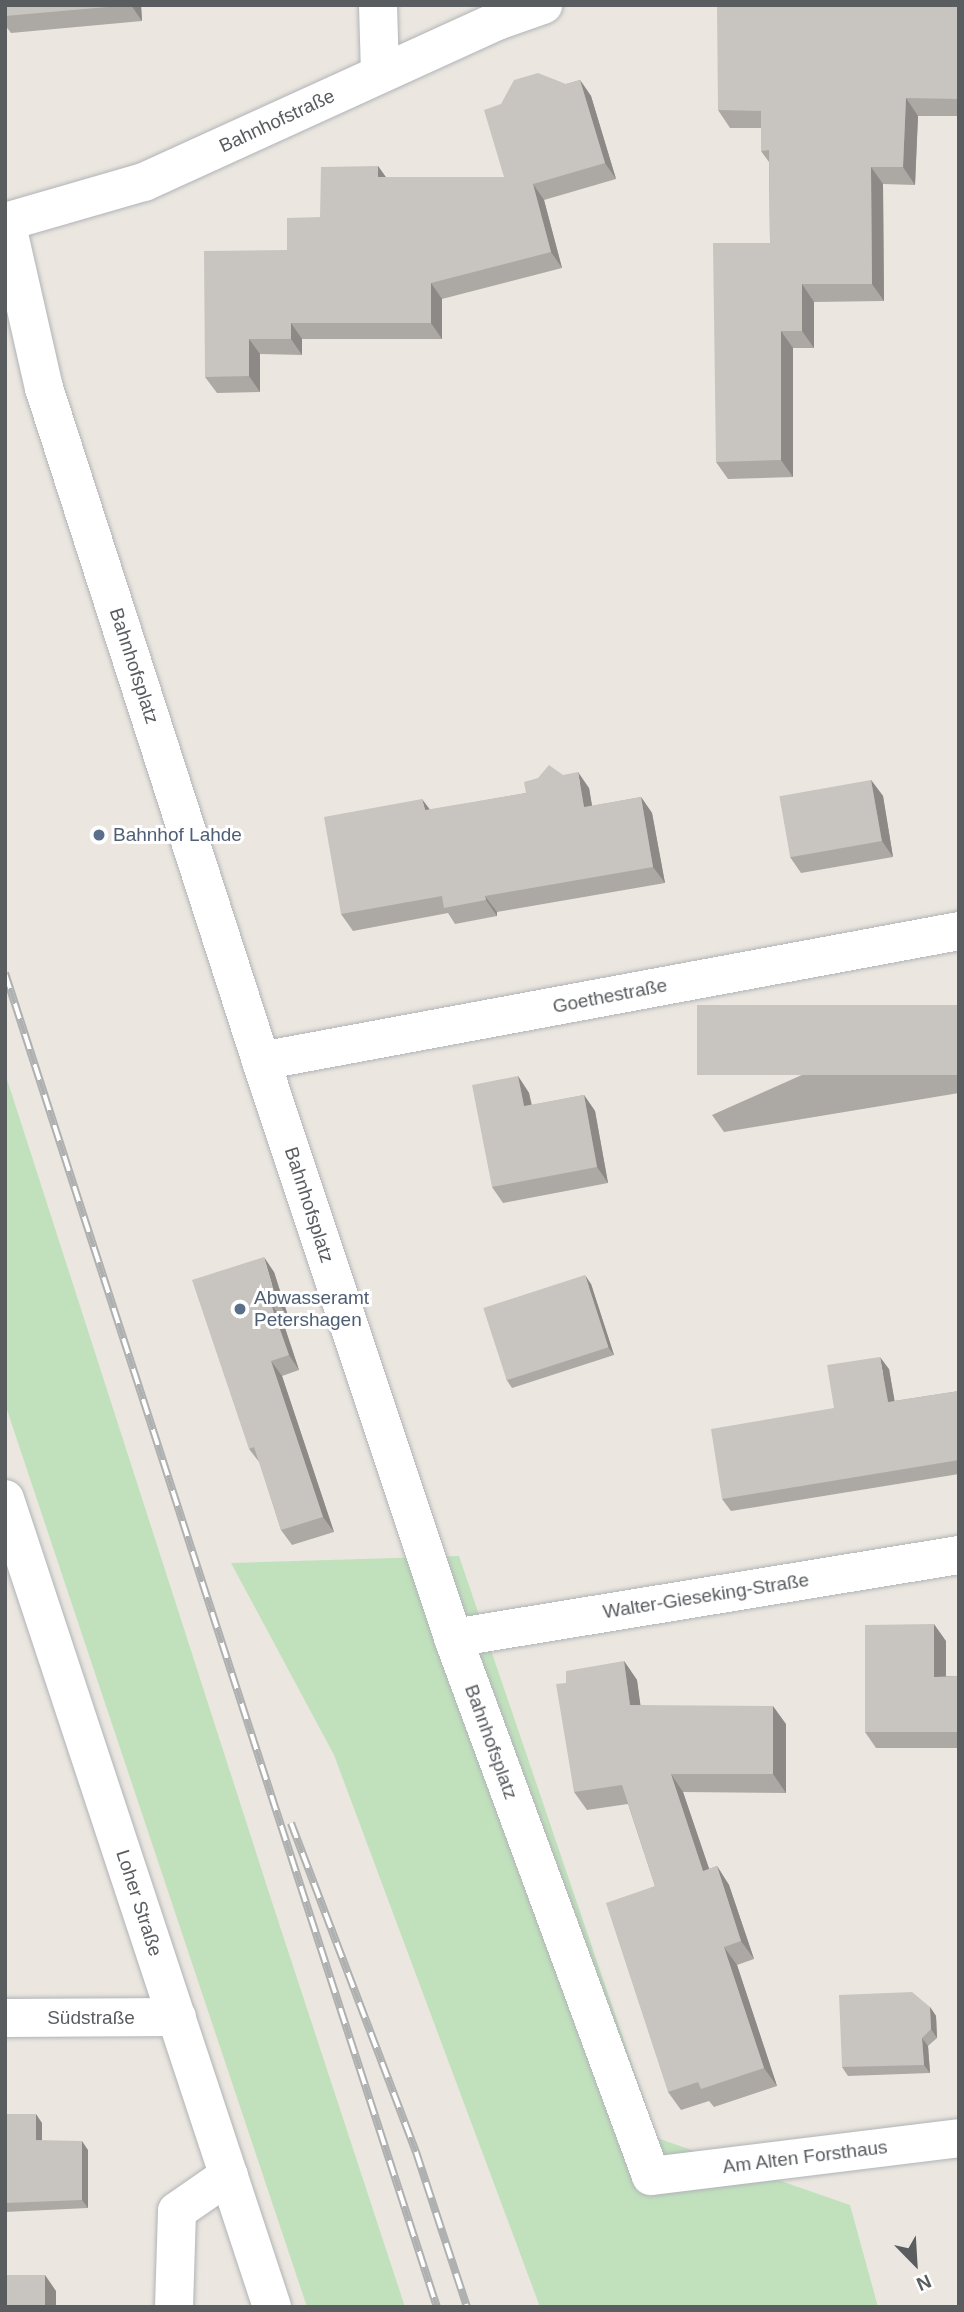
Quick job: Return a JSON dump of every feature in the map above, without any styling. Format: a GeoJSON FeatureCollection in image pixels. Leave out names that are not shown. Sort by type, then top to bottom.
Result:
{"type":"FeatureCollection","features":[{"type":"Feature","properties":{"kind":"street"},"geometry":{"type":"LineString","coordinates":[[378,5],[380,74]]}},
{"type":"Feature","properties":{"kind":"street","name":"Bahnhofstraße"},"geometry":{"type":"LineString","coordinates":[[6,221],[144,182],[380,74],[543,5]]}},
{"type":"Feature","properties":{"kind":"street","name":"Bahnhofsplatz"},"geometry":{"type":"LineString","coordinates":[[6,221],[44,388],[261,1061],[453,1638],[651,2176]]}},
{"type":"Feature","properties":{"kind":"street","name":"Goethestraße"},"geometry":{"type":"LineString","coordinates":[[261,1061],[959,931]]}},
{"type":"Feature","properties":{"kind":"street","name":"Loher Straße"},"geometry":{"type":"LineString","coordinates":[[5,1499],[272,2307]]}},
{"type":"Feature","properties":{"kind":"street","name":"Walter-Gieseking-Straße"},"geometry":{"type":"LineString","coordinates":[[453,1638],[959,1555]]}},
{"type":"Feature","properties":{"kind":"street","name":"Südstraße"},"geometry":{"type":"LineString","coordinates":[[5,2018],[177,2017]]}},
{"type":"Feature","properties":{"kind":"street","name":"Am Alten Forsthaus"},"geometry":{"type":"LineString","coordinates":[[651,2176],[959,2138]]}},
{"type":"Feature","properties":{"kind":"street"},"geometry":{"type":"LineString","coordinates":[[174,2307],[177,2211],[229,2175]]}},
{"type":"Feature","properties":{"kind":"green space"},"geometry":{"type":"Polygon","coordinates":[[[5,1073],[405,2307],[307,2307],[5,1404],[5,1073]]]}},
{"type":"Feature","properties":{"kind":"green space"},"geometry":{"type":"Polygon","coordinates":[[[459,1556],[657,2138],[850,2205],[878,2307],[540,2307],[334,1755],[231,1563],[459,1556]]]}},
{"type":"Feature","properties":{"kind":"building"},"geometry":{"type":"Polygon","coordinates":[[[5,5],[130,5],[5,16],[5,5]]]}},
{"type":"Feature","properties":{"kind":"building"},"geometry":{"type":"Polygon","coordinates":[[[717,5],[959,5],[959,99],[906,98],[903,167],[871,167],[872,284],[802,284],[802,331],[781,331],[781,460],[716,462],[713,243],[770,243],[769,150],[761,151],[761,111],[718,110],[717,5]]]}},
{"type":"Feature","properties":{"kind":"building"},"geometry":{"type":"Polygon","coordinates":[[[538,73],[566,84],[580,80],[605,163],[533,184],[551,252],[431,283],[431,323],[291,323],[291,339],[249,339],[249,376],[205,377],[204,251],[287,250],[287,218],[320,217],[321,167],[378,166],[378,177],[504,177],[484,110],[501,104],[514,80],[538,73]]]}},
{"type":"Feature","properties":{"kind":"building"},"geometry":{"type":"Polygon","coordinates":[[[549,765],[563,775],[578,772],[584,807],[641,797],[653,867],[485,896],[486,900],[444,908],[442,896],[341,914],[324,817],[422,799],[425,810],[526,793],[524,782],[538,778],[549,765]]]}},
{"type":"Feature","properties":{"kind":"building"},"geometry":{"type":"Polygon","coordinates":[[[871,780],[882,841],[790,857],[779,796],[871,780]]]}},
{"type":"Feature","properties":{"kind":"building"},"geometry":{"type":"Polygon","coordinates":[[[697,1005],[959,1005],[959,1075],[697,1075],[697,1005]]]}},
{"type":"Feature","properties":{"kind":"building"},"geometry":{"type":"Polygon","coordinates":[[[518,1076],[524,1106],[584,1095],[597,1167],[492,1187],[472,1085],[518,1076]]]}},
{"type":"Feature","properties":{"kind":"building"},"geometry":{"type":"Polygon","coordinates":[[[264,1257],[277,1302],[271,1304],[289,1355],[271,1361],[323,1517],[281,1530],[254,1447],[249,1449],[192,1280],[264,1257]]]}},
{"type":"Feature","properties":{"kind":"building"},"geometry":{"type":"Polygon","coordinates":[[[585,1275],[608,1347],[507,1380],[483,1308],[585,1275]]]}},
{"type":"Feature","properties":{"kind":"building"},"geometry":{"type":"Polygon","coordinates":[[[880,1357],[888,1402],[959,1391],[959,1460],[722,1499],[711,1429],[834,1408],[827,1365],[880,1357]]]}},
{"type":"Feature","properties":{"kind":"building"},"geometry":{"type":"Polygon","coordinates":[[[934,1624],[934,1677],[959,1676],[959,1732],[865,1732],[865,1625],[934,1624]]]}},
{"type":"Feature","properties":{"kind":"building"},"geometry":{"type":"Polygon","coordinates":[[[624,1661],[630,1705],[773,1706],[773,1774],[671,1774],[703,1871],[717,1866],[741,1941],[724,1947],[764,2068],[701,2089],[698,2082],[668,2092],[606,1903],[655,1886],[622,1785],[574,1792],[556,1684],[566,1683],[566,1671],[624,1661]]]}},
{"type":"Feature","properties":{"kind":"building"},"geometry":{"type":"Polygon","coordinates":[[[912,1992],[930,2007],[931,2029],[922,2038],[924,2065],[842,2067],[839,1995],[912,1992]]]}},
{"type":"Feature","properties":{"kind":"building"},"geometry":{"type":"Polygon","coordinates":[[[5,2114],[36,2114],[36,2140],[82,2141],[82,2200],[5,2203],[5,2114]]]}},
{"type":"Feature","properties":{"kind":"building"},"geometry":{"type":"Polygon","coordinates":[[[5,2275],[45,2275],[45,2307],[5,2307],[5,2275]]]}},
{"type":"Feature","properties":{"kind":"railway"},"geometry":{"type":"LineString","coordinates":[[5,973],[437,2307]]}},
{"type":"Feature","properties":{"kind":"railway"},"geometry":{"type":"LineString","coordinates":[[291,1823],[416,2152],[467,2307]]}},
{"type":"Feature","properties":{"kind":"place","name":"Bahnhof Lahde"},"geometry":{"type":"Point","coordinates":[99,835]}},
{"type":"Feature","properties":{"kind":"place","name":"Abwasseramt Petershagen"},"geometry":{"type":"Point","coordinates":[240,1309]}}]}
